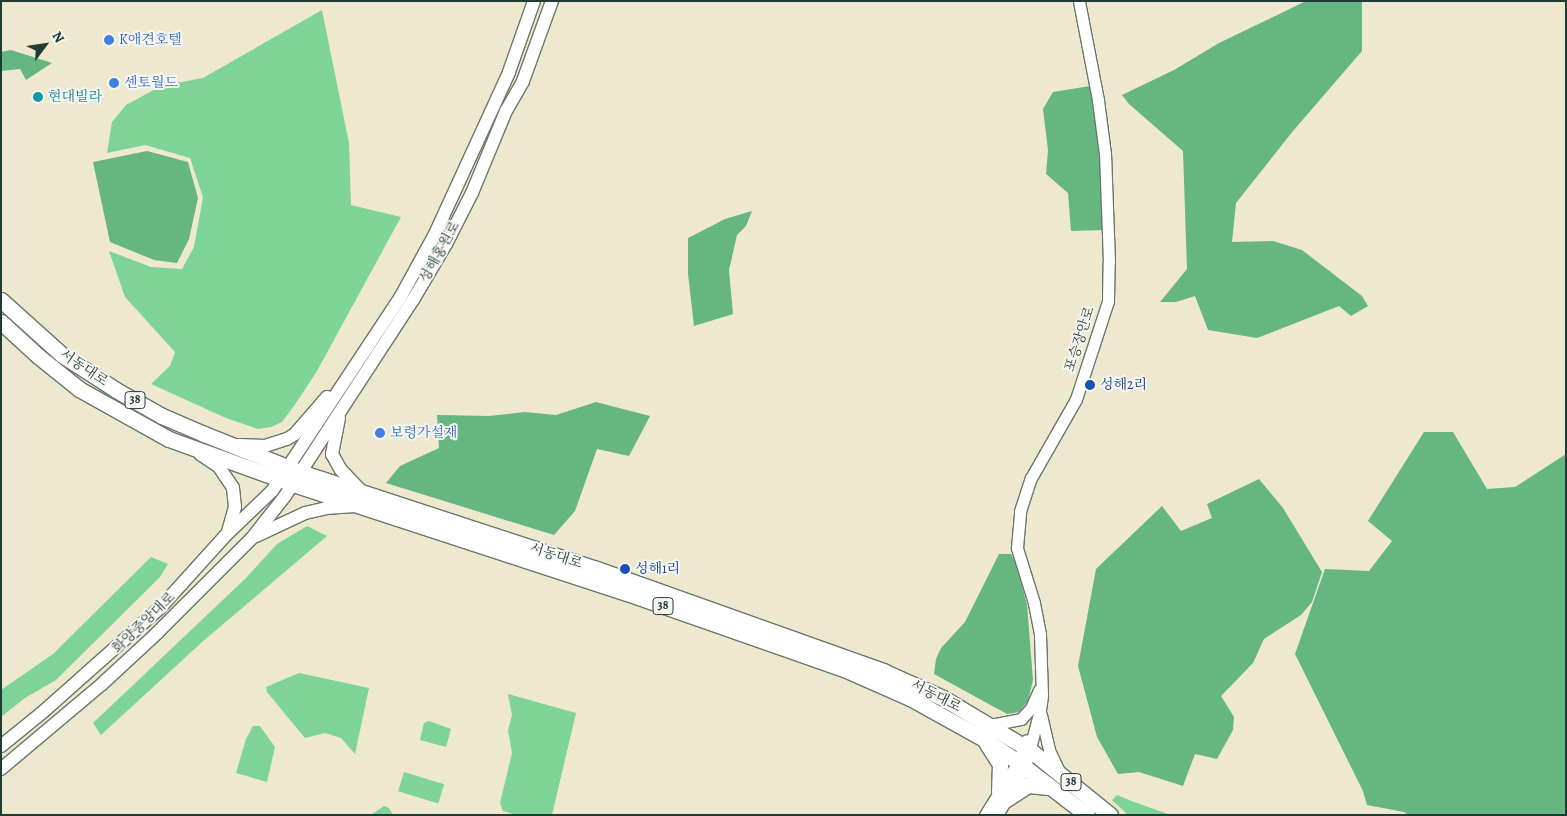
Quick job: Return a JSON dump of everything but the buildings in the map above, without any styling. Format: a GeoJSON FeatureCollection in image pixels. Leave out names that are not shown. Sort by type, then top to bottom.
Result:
{"type":"FeatureCollection","features":[{"type":"Feature","properties":{"kind":"main road","name":"성해홍원로"},"geometry":{"type":"LineString","coordinates":[[290,476],[400,298],[435,234],[509,72],[534,1]]}},
{"type":"Feature","properties":{"kind":"main road","name":"성해홍원로"},"geometry":{"type":"LineString","coordinates":[[290,476],[341,410],[413,300],[472,193],[506,111],[523,81],[552,1]]}},
{"type":"Feature","properties":{"kind":"main road","name":"서동대로"},"geometry":{"type":"LineString","coordinates":[[1,300],[62,355],[116,390],[162,416],[225,443],[290,476]]}},
{"type":"Feature","properties":{"kind":"main road","name":"서동대로"},"geometry":{"type":"LineString","coordinates":[[1,322],[38,356],[79,389],[140,425],[194,450],[290,476],[846,670],[910,698],[984,739],[1021,764],[1087,815]]}},
{"type":"Feature","properties":{"kind":"main road"},"geometry":{"type":"LineString","coordinates":[[225,443],[244,446],[265,446],[287,439],[295,434],[362,357]]}},
{"type":"Feature","properties":{"kind":"main road"},"geometry":{"type":"LineString","coordinates":[[252,538],[305,513],[361,500],[332,454],[341,410]]}},
{"type":"Feature","properties":{"kind":"main road"},"geometry":{"type":"LineString","coordinates":[[194,450],[219,467],[233,488],[235,507],[225,536]]}},
{"type":"Feature","properties":{"kind":"main road","name":"화양중앙대로"},"geometry":{"type":"LineString","coordinates":[[1,746],[44,711],[160,608],[225,536],[290,476]]}},
{"type":"Feature","properties":{"kind":"main road","name":"화양중앙대로"},"geometry":{"type":"LineString","coordinates":[[1,769],[22,754],[123,665],[252,538],[290,476]]}},
{"type":"Feature","properties":{"kind":"main road","name":"서동대로"},"geometry":{"type":"LineString","coordinates":[[361,500],[597,569],[883,670],[943,698],[1027,748],[1110,815]]}},
{"type":"Feature","properties":{"kind":"main road"},"geometry":{"type":"LineString","coordinates":[[984,739],[1000,764],[1002,796],[1031,784],[1054,789]]}},
{"type":"Feature","properties":{"kind":"street","name":"포승장안로"},"geometry":{"type":"LineString","coordinates":[[1040,692],[1040,634],[1034,603],[1017,548],[1020,511],[1031,478],[1076,399],[1108,301],[1109,262],[1105,154],[1098,100],[1079,1]]}},
{"type":"Feature","properties":{"kind":"street"},"geometry":{"type":"LineString","coordinates":[[990,725],[1021,719],[1031,708],[1040,692]]}},
{"type":"Feature","properties":{"kind":"street"},"geometry":{"type":"LineString","coordinates":[[1040,692],[1040,710],[1049,750],[1063,776]]}},
{"type":"Feature","properties":{"kind":"street"},"geometry":{"type":"LineString","coordinates":[[1027,748],[1040,692]]}},
{"type":"Feature","properties":{"kind":"street"},"geometry":{"type":"LineString","coordinates":[[985,815],[1002,796],[1021,764],[1040,710]]}},
{"type":"Feature","properties":{"kind":"street"},"geometry":{"type":"LineString","coordinates":[[997,815],[1002,796]]}},
{"type":"Feature","properties":{"kind":"green space"},"geometry":{"type":"Polygon","coordinates":[[[1306,1],[1366,1],[1362,2],[1362,51],[1293,131],[1236,203],[1232,242],[1273,241],[1302,250],[1362,296],[1368,306],[1351,316],[1339,306],[1257,338],[1208,330],[1195,296],[1176,302],[1160,302],[1187,269],[1183,151],[1129,104],[1122,95],[1174,70],[1219,43],[1306,1]]]}},
{"type":"Feature","properties":{"kind":"green space"},"geometry":{"type":"Polygon","coordinates":[[[322,10],[349,143],[351,205],[401,217],[317,371],[296,403],[282,422],[271,427],[258,429],[226,418],[151,384],[170,366],[175,352],[125,297],[109,251],[151,267],[182,269],[194,247],[203,197],[190,158],[145,145],[107,153],[112,122],[126,105],[161,86],[203,78],[322,10]]]}},
{"type":"Feature","properties":{"kind":"green space"},"geometry":{"type":"Polygon","coordinates":[[[11,50],[52,63],[26,80],[20,69],[1,71],[1,52],[11,50]]]}},
{"type":"Feature","properties":{"kind":"green space"},"geometry":{"type":"Polygon","coordinates":[[[1090,86],[1101,163],[1103,230],[1071,231],[1068,193],[1046,174],[1048,150],[1043,109],[1053,92],[1090,86]]]}},
{"type":"Feature","properties":{"kind":"green space"},"geometry":{"type":"Polygon","coordinates":[[[147,151],[188,162],[198,198],[189,239],[177,263],[154,260],[110,242],[93,162],[147,151]]]}},
{"type":"Feature","properties":{"kind":"green space"},"geometry":{"type":"Polygon","coordinates":[[[752,211],[746,226],[737,235],[729,270],[733,314],[694,326],[688,274],[688,238],[725,219],[752,211]]]}},
{"type":"Feature","properties":{"kind":"green space"},"geometry":{"type":"Polygon","coordinates":[[[596,402],[650,416],[629,456],[597,449],[575,511],[554,535],[386,483],[400,466],[439,448],[437,415],[489,416],[525,412],[556,415],[596,402]]]}},
{"type":"Feature","properties":{"kind":"green space"},"geometry":{"type":"Polygon","coordinates":[[[1424,432],[1453,432],[1487,489],[1515,487],[1566,454],[1566,815],[1408,815],[1404,812],[1367,805],[1363,791],[1295,654],[1325,569],[1369,571],[1392,541],[1368,521],[1424,432]]]}},
{"type":"Feature","properties":{"kind":"green space"},"geometry":{"type":"Polygon","coordinates":[[[1259,479],[1283,508],[1322,572],[1312,602],[1301,615],[1264,639],[1253,663],[1221,696],[1234,717],[1233,730],[1217,759],[1195,754],[1183,786],[1139,772],[1118,774],[1097,737],[1078,666],[1096,569],[1162,506],[1181,531],[1212,518],[1207,504],[1259,479]]]}},
{"type":"Feature","properties":{"kind":"green space"},"geometry":{"type":"Polygon","coordinates":[[[307,526],[327,536],[201,643],[101,735],[93,723],[245,579],[277,544],[307,526]]]}},
{"type":"Feature","properties":{"kind":"green space"},"geometry":{"type":"Polygon","coordinates":[[[999,554],[1011,554],[1016,563],[1027,605],[1033,680],[1028,701],[1019,712],[1007,714],[934,674],[936,659],[941,648],[965,622],[999,554]]]}},
{"type":"Feature","properties":{"kind":"green space"},"geometry":{"type":"Polygon","coordinates":[[[151,557],[168,564],[160,577],[56,680],[25,698],[1,717],[1,690],[53,654],[151,557]]]}},
{"type":"Feature","properties":{"kind":"green space"},"geometry":{"type":"Polygon","coordinates":[[[299,673],[369,688],[355,754],[341,738],[325,733],[305,738],[267,692],[266,687],[299,673]]]}},
{"type":"Feature","properties":{"kind":"green space"},"geometry":{"type":"Polygon","coordinates":[[[508,694],[576,713],[552,815],[517,815],[503,811],[500,803],[512,753],[508,730],[512,715],[508,694]]]}},
{"type":"Feature","properties":{"kind":"green space"},"geometry":{"type":"Polygon","coordinates":[[[429,721],[451,729],[446,747],[420,740],[424,723],[429,721]]]}},
{"type":"Feature","properties":{"kind":"green space"},"geometry":{"type":"Polygon","coordinates":[[[253,726],[260,726],[275,747],[267,782],[236,773],[246,739],[253,726]]]}},
{"type":"Feature","properties":{"kind":"green space"},"geometry":{"type":"Polygon","coordinates":[[[404,772],[444,784],[438,803],[398,791],[404,772]]]}},
{"type":"Feature","properties":{"kind":"green space"},"geometry":{"type":"Polygon","coordinates":[[[1117,795],[1171,815],[1128,815],[1112,800],[1117,795]]]}},
{"type":"Feature","properties":{"kind":"green space"},"geometry":{"type":"Polygon","coordinates":[[[384,806],[389,808],[393,815],[371,815],[384,806]]]}},
{"type":"Feature","properties":{"kind":"place","name":"K애견호텔"},"geometry":{"type":"Point","coordinates":[109,40]}},
{"type":"Feature","properties":{"kind":"place","name":"센토월드"},"geometry":{"type":"Point","coordinates":[114,83]}},
{"type":"Feature","properties":{"kind":"place","name":"현대빌라"},"geometry":{"type":"Point","coordinates":[38,97]}},
{"type":"Feature","properties":{"kind":"place","name":"성해2리"},"geometry":{"type":"Point","coordinates":[1090,385]}},
{"type":"Feature","properties":{"kind":"place","name":"보령가설재"},"geometry":{"type":"Point","coordinates":[380,433]}},
{"type":"Feature","properties":{"kind":"place","name":"성해1리"},"geometry":{"type":"Point","coordinates":[625,569]}}]}
